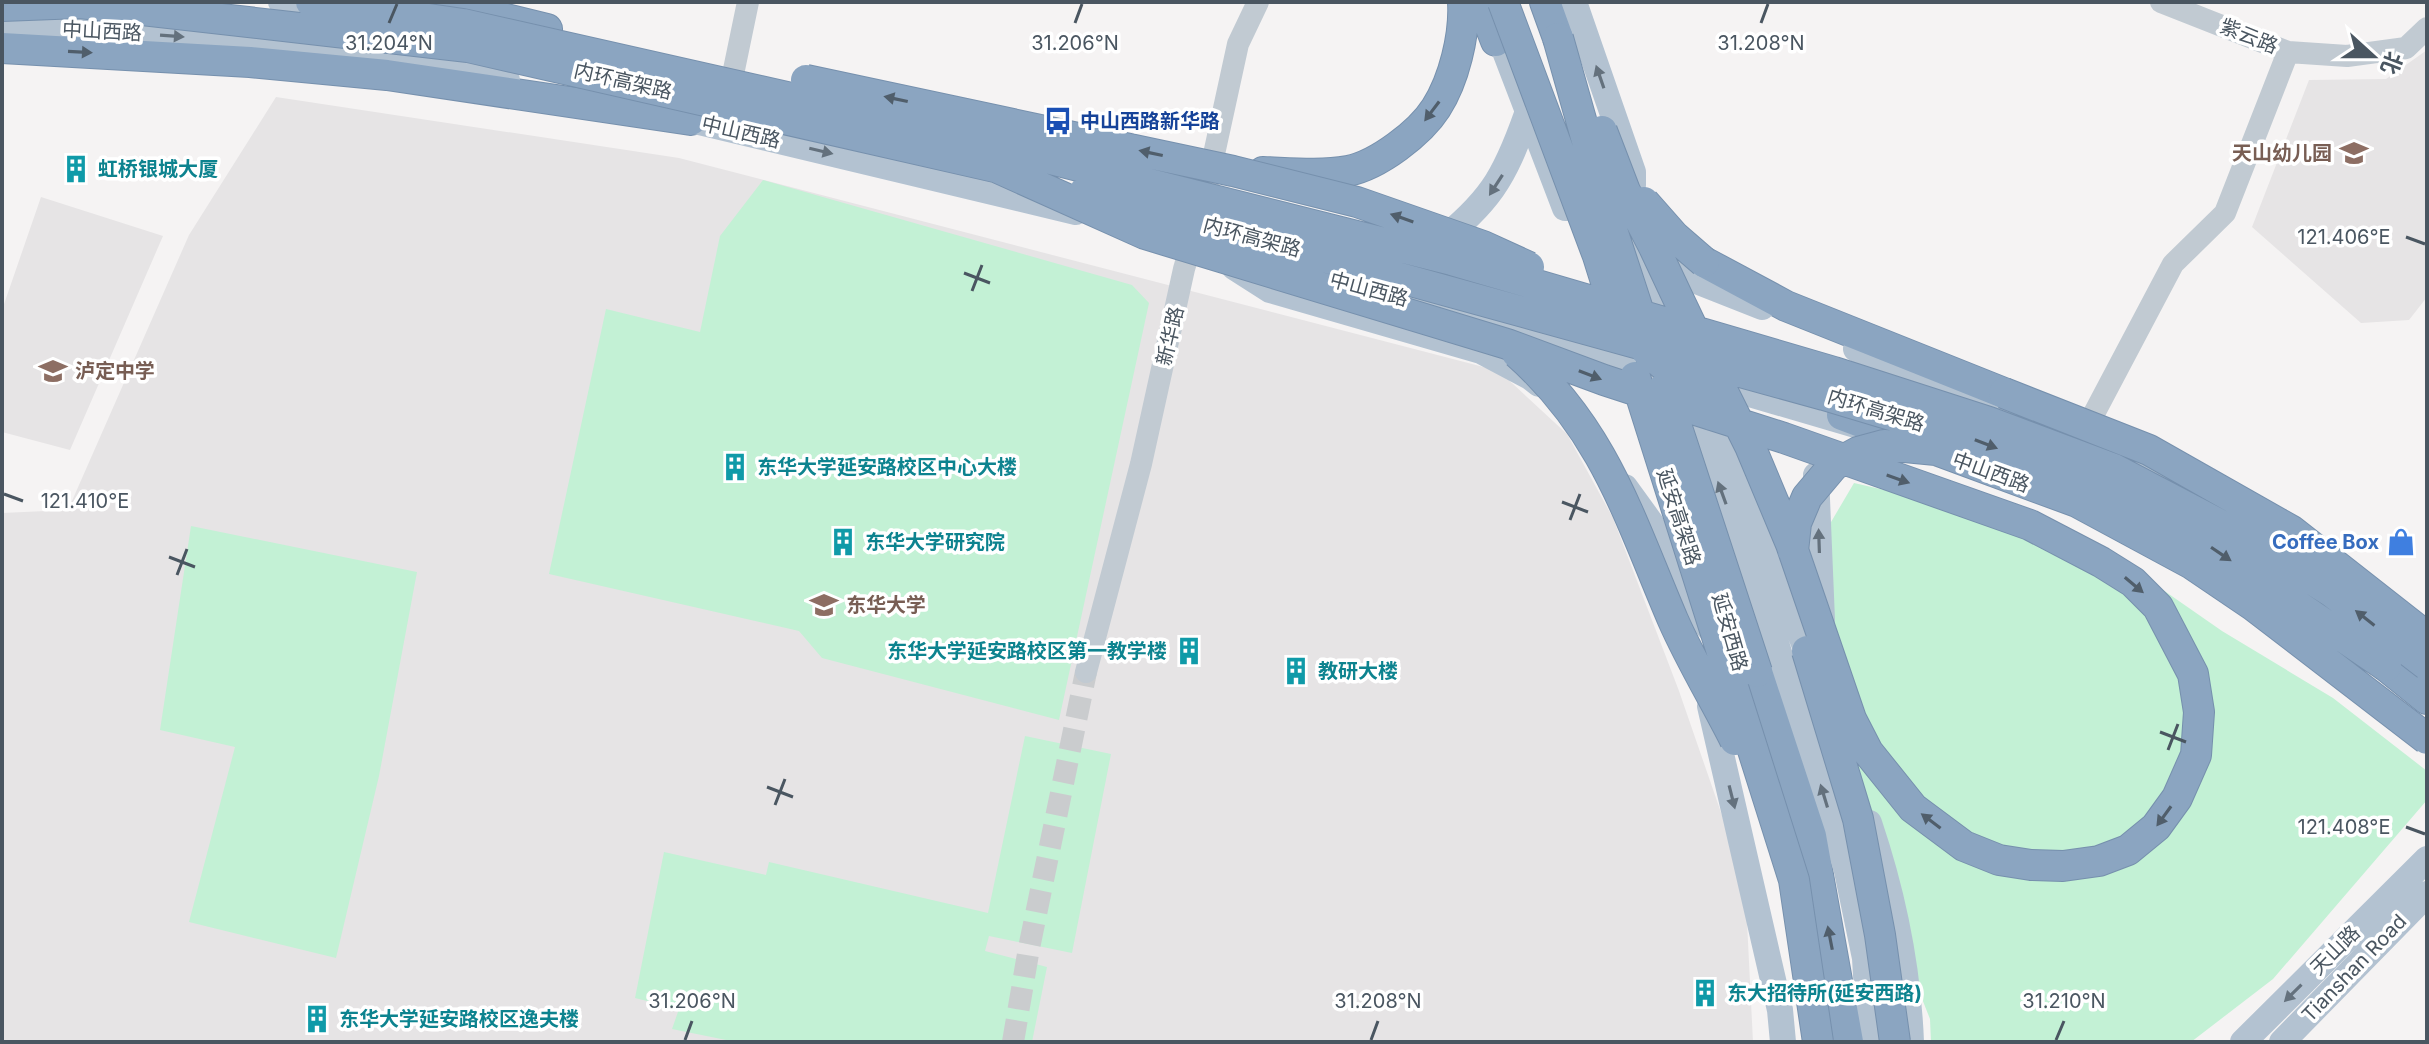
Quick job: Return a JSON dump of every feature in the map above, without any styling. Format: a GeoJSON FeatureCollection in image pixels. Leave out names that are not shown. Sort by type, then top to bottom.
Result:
{"type":"FeatureCollection","features":[{"type":"Feature","properties":{"kind":"highway","name":"内环高架路"},"geometry":{"type":"LineString","coordinates":[[311,2],[463,24],[951,134],[1452,260],[1834,372],[1989,422],[2114,469],[2251,541],[2332,592],[2427,665]]}},
{"type":"Feature","properties":{"kind":"highway"},"geometry":{"type":"LineString","coordinates":[[437,2],[556,32],[731,84]]}},
{"type":"Feature","properties":{"kind":"highway"},"geometry":{"type":"LineString","coordinates":[[1233,171],[1303,174],[1350,171],[1405,141],[1435,110],[1443,95],[1460,39],[1463,2]]}},
{"type":"Feature","properties":{"kind":"highway"},"geometry":{"type":"LineString","coordinates":[[1483,2],[1558,204],[1598,263],[1653,317],[1683,340],[1750,380],[2077,502],[2192,564],[2254,606],[2427,739]]}},
{"type":"Feature","properties":{"kind":"highway","name":"延安高架路"},"geometry":{"type":"LineString","coordinates":[[1503,2],[1598,256],[1772,802],[1794,880],[1818,1042]]}},
{"type":"Feature","properties":{"kind":"highway","name":"延安高架路"},"geometry":{"type":"LineString","coordinates":[[1544,2],[1558,38],[1613,233],[1811,836],[1848,1042]]}},
{"type":"Feature","properties":{"kind":"highway","name":"内环高架路"},"geometry":{"type":"LineString","coordinates":[[2,6],[80,3],[468,47],[989,164],[1824,395],[1974,440],[2102,490],[2210,546],[2386,666],[2427,699]]}},
{"type":"Feature","properties":{"kind":"highway"},"geometry":{"type":"LineString","coordinates":[[463,24],[779,74],[1233,171],[1357,202],[1483,246],[1554,281],[1618,326],[1687,385],[1725,434],[1772,538],[1858,819],[1880,935],[1895,1042]]}},
{"type":"Feature","properties":{"kind":"highway"},"geometry":{"type":"LineString","coordinates":[[989,164],[1145,234],[1507,344],[1617,385],[1657,397],[1670,402],[1725,419],[1740,424],[1754,429],[1769,434],[1797,443],[2030,525],[2071,544],[2133,582],[2158,607],[2193,674],[2199,712],[2196,755],[2177,798],[2156,827],[2128,850],[2099,861],[2042,865],[1999,860],[1964,846],[1913,808],[1868,752],[1851,719],[1791,544],[1750,446],[1744,435],[1738,423],[1733,411],[1721,388],[1654,247],[1625,191],[1602,131],[1558,38]]}},
{"type":"Feature","properties":{"kind":"highway"},"geometry":{"type":"LineString","coordinates":[[2,48],[250,62],[387,75],[691,120]]}},
{"type":"Feature","properties":{"kind":"highway"},"geometry":{"type":"LineString","coordinates":[[1602,131],[1650,210],[1704,262],[1786,306],[2149,450],[2292,531],[2427,636]]}},
{"type":"Feature","properties":{"kind":"highway"},"geometry":{"type":"LineString","coordinates":[[1507,344],[1541,374],[1587,432],[1613,477],[1674,623],[1772,802]]}},
{"type":"Feature","properties":{"kind":"highway"},"geometry":{"type":"LineString","coordinates":[[1797,621],[1791,572],[1796,523],[1807,497],[1822,477],[1834,465],[1858,452],[1884,445],[1936,450]]}},
{"type":"Feature","properties":{"kind":"main road"},"geometry":{"type":"LineString","coordinates":[[281,2],[410,22],[731,84],[1204,200],[1429,251],[1601,297],[1638,311],[1668,316],[2080,445]]}},
{"type":"Feature","properties":{"kind":"main road"},"geometry":{"type":"LineString","coordinates":[[1483,2],[1710,565]]}},
{"type":"Feature","properties":{"kind":"main road","name":"延安西路"},"geometry":{"type":"LineString","coordinates":[[1530,2],[1632,250],[1668,316],[1675,403],[1710,565],[1740,660],[1772,802],[1814,964],[1825,1042]]}},
{"type":"Feature","properties":{"kind":"main road","name":"延安西路"},"geometry":{"type":"LineString","coordinates":[[1544,2],[1632,250]]}},
{"type":"Feature","properties":{"kind":"main road","name":"延安西路"},"geometry":{"type":"LineString","coordinates":[[1574,2],[1633,172],[1632,250],[1638,311],[1738,476],[1838,730],[1883,863],[1901,940],[1911,1042]]}},
{"type":"Feature","properties":{"kind":"main road","name":"中山西路"},"geometry":{"type":"LineString","coordinates":[[2,28],[66,28],[256,41],[377,55],[484,75],[691,120],[1192,241],[1674,372],[1906,440],[2075,503],[2171,551],[2263,608],[2427,727]]}},
{"type":"Feature","properties":{"kind":"main road"},"geometry":{"type":"LineString","coordinates":[[1429,251],[1472,215],[1494,190],[1511,160],[1527,114]]}},
{"type":"Feature","properties":{"kind":"main road"},"geometry":{"type":"LineString","coordinates":[[1192,241],[1270,290],[1481,351],[1530,377],[1564,407],[1589,437],[1651,523],[1693,611],[1740,660],[1777,646]]}},
{"type":"Feature","properties":{"kind":"main road"},"geometry":{"type":"LineString","coordinates":[[1632,250],[2080,445],[2214,499],[2319,557],[2427,636]]}},
{"type":"Feature","properties":{"kind":"main road","name":"延安西路"},"geometry":{"type":"LineString","coordinates":[[1674,372],[1692,408],[1777,646],[1847,871],[1865,958],[1870,1042]]}},
{"type":"Feature","properties":{"kind":"main road"},"geometry":{"type":"LineString","coordinates":[[1819,414],[1815,441],[1823,646],[1838,730]]}},
{"type":"Feature","properties":{"kind":"main road","name":"延安西路"},"geometry":{"type":"LineString","coordinates":[[1693,611],[1713,717],[1780,1010],[1783,1042]]}},
{"type":"Feature","properties":{"kind":"main road","name":"延安西路"},"geometry":{"type":"LineString","coordinates":[[1847,871],[1859,793]]}},
{"type":"Feature","properties":{"kind":"main road"},"geometry":{"type":"LineString","coordinates":[[1748,872],[1772,802]]}},
{"type":"Feature","properties":{"kind":"main road","name":"天山路"},"geometry":{"type":"LineString","coordinates":[[2243,1042],[2427,859]]}},
{"type":"Feature","properties":{"kind":"main road","name":"Tianshan Road"},"geometry":{"type":"LineString","coordinates":[[2282,1042],[2427,894]]}},
{"type":"Feature","properties":{"kind":"street"},"geometry":{"type":"LineString","coordinates":[[731,84],[748,2]]}},
{"type":"Feature","properties":{"kind":"street","name":"新华路"},"geometry":{"type":"LineString","coordinates":[[1086,672],[1141,464],[1238,44],[1258,2]]}},
{"type":"Feature","properties":{"kind":"street","name":"紫云路"},"geometry":{"type":"LineString","coordinates":[[2161,2],[2288,52],[2347,56],[2406,48],[2427,28]]}},
{"type":"Feature","properties":{"kind":"street"},"geometry":{"type":"LineString","coordinates":[[2080,445],[2173,264],[2225,213],[2288,52]]}},
{"type":"Feature","properties":{"kind":"shaded area","name":"天山幼儿园"},"geometry":{"type":"Polygon","coordinates":[[[2427,50],[2427,297],[2409,320],[2361,323],[2252,227],[2309,80],[2386,79],[2427,50]]]}},
{"type":"Feature","properties":{"kind":"shaded area","name":"东华大学"},"geometry":{"type":"Polygon","coordinates":[[[276,97],[679,158],[1499,371],[1567,434],[1613,518],[1679,691],[1745,882],[1753,1042],[2,1042],[2,513],[68,510],[189,235],[276,97]]]}},
{"type":"Feature","properties":{"kind":"shaded area","name":"泸定中学"},"geometry":{"type":"Polygon","coordinates":[[[41,197],[163,236],[70,450],[2,432],[2,310],[41,197]]]}},
{"type":"Feature","properties":{"kind":"green space"},"geometry":{"type":"Polygon","coordinates":[[[763,180],[1132,285],[1149,303],[1059,720],[822,658],[799,631],[549,574],[606,309],[700,332],[720,236],[763,180]]]}},
{"type":"Feature","properties":{"kind":"green space"},"geometry":{"type":"Polygon","coordinates":[[[1854,483],[1924,499],[2153,583],[2222,631],[2333,698],[2427,771],[2427,800],[2273,979],[2191,1042],[1931,1042],[1930,1019],[1838,785],[1811,556],[1854,483]]]}},
{"type":"Feature","properties":{"kind":"green space"},"geometry":{"type":"Polygon","coordinates":[[[191,526],[417,572],[379,776],[336,958],[189,922],[235,747],[160,730],[191,526]]]}},
{"type":"Feature","properties":{"kind":"green space"},"geometry":{"type":"Polygon","coordinates":[[[1025,736],[1111,754],[1072,953],[989,936],[985,951],[1047,967],[1032,1042],[736,1042],[672,1029],[679,1009],[635,998],[664,852],[766,875],[769,862],[988,913],[1025,736]]]}},
{"type":"Feature","properties":{"kind":"tunnel"},"geometry":{"type":"LineString","coordinates":[[1013,1042],[1029,948],[1086,672]]}},
{"type":"Feature","properties":{"kind":"place","name":"中山西路新华路"},"geometry":{"type":"Point","coordinates":[1058,121]}},
{"type":"Feature","properties":{"kind":"place","name":"天山幼儿园"},"geometry":{"type":"Point","coordinates":[2354,153]}},
{"type":"Feature","properties":{"kind":"place","name":"虹桥银城大厦"},"geometry":{"type":"Point","coordinates":[76,169]}},
{"type":"Feature","properties":{"kind":"place","name":"泸定中学"},"geometry":{"type":"Point","coordinates":[53,371]}},
{"type":"Feature","properties":{"kind":"place","name":"东华大学延安路校区中心大楼"},"geometry":{"type":"Point","coordinates":[735,467]}},
{"type":"Feature","properties":{"kind":"place","name":"东华大学研究院"},"geometry":{"type":"Point","coordinates":[843,542]}},
{"type":"Feature","properties":{"kind":"place","name":"Coffee Box"},"geometry":{"type":"Point","coordinates":[2401,542]}},
{"type":"Feature","properties":{"kind":"place","name":"东华大学"},"geometry":{"type":"Point","coordinates":[824,605]}},
{"type":"Feature","properties":{"kind":"place","name":"东华大学延安路校区第一教学楼"},"geometry":{"type":"Point","coordinates":[1189,651]}},
{"type":"Feature","properties":{"kind":"place","name":"教研大楼"},"geometry":{"type":"Point","coordinates":[1296,671]}},
{"type":"Feature","properties":{"kind":"place","name":"东大招待所(延安西路)"},"geometry":{"type":"Point","coordinates":[1705,993]}},
{"type":"Feature","properties":{"kind":"place","name":"东华大学延安路校区逸夫楼"},"geometry":{"type":"Point","coordinates":[317,1019]}}]}
